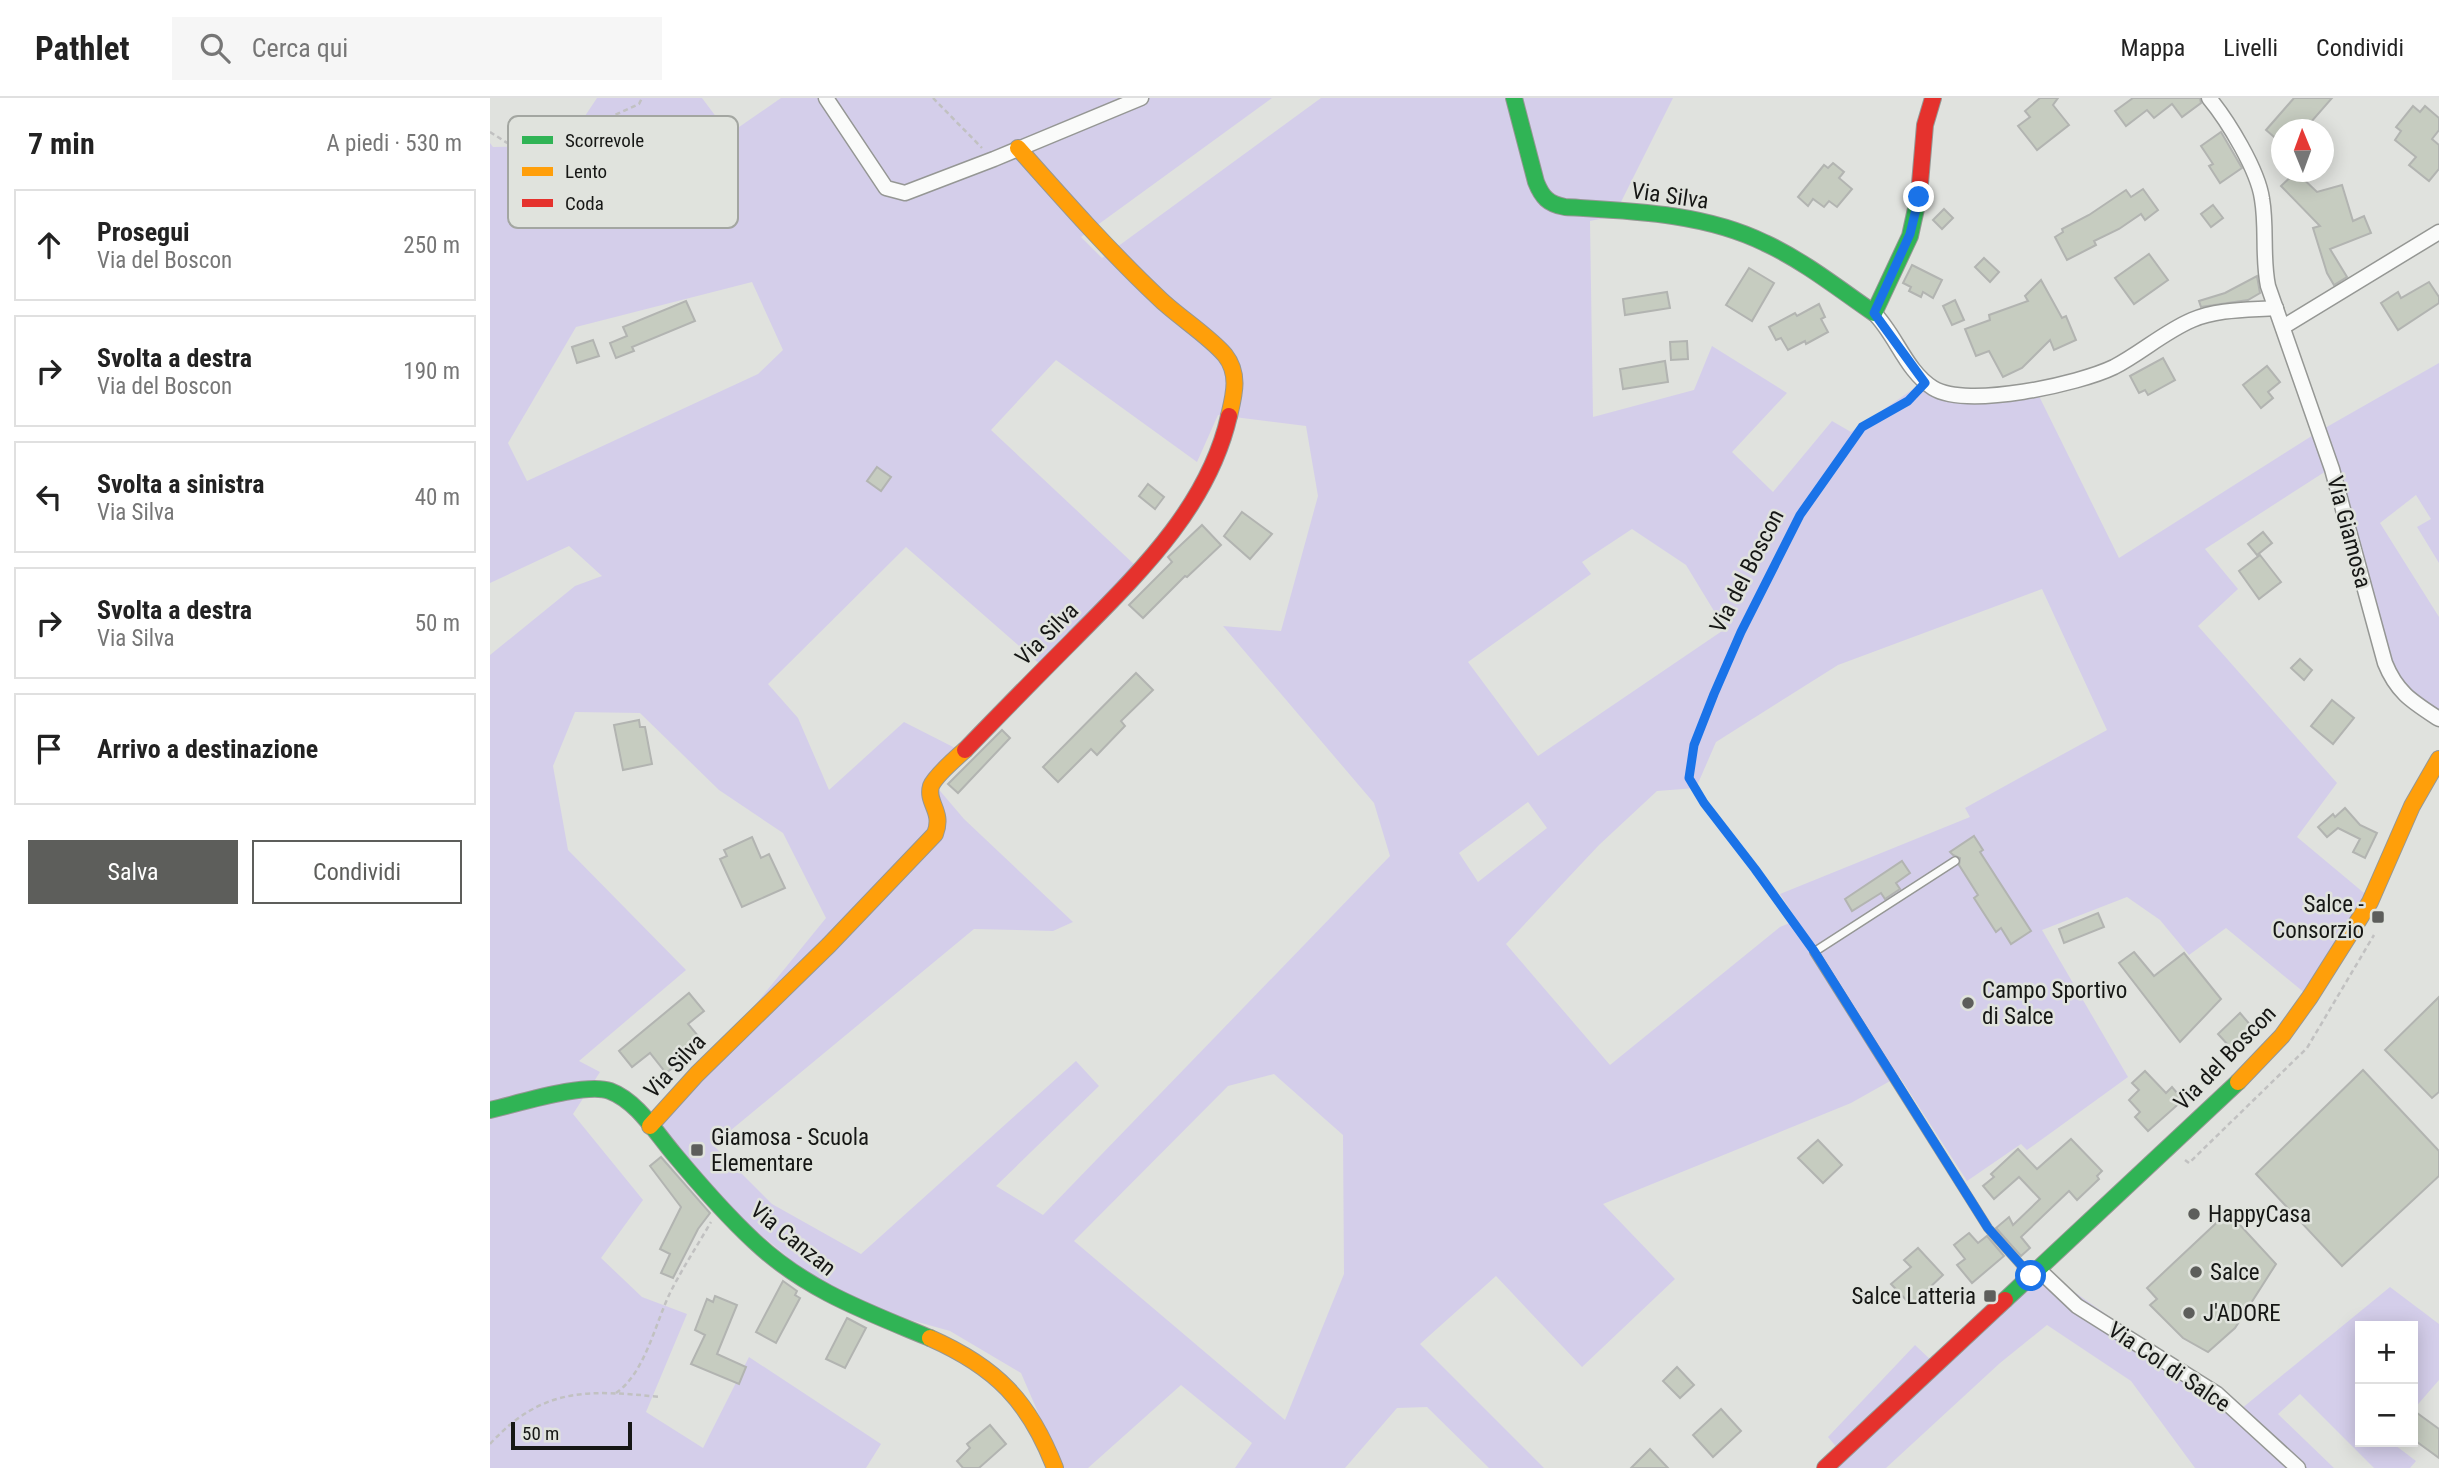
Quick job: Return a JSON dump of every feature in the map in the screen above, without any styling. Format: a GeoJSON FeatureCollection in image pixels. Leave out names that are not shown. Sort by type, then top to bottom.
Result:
{"type":"FeatureCollection","features":[{"type":"Feature","properties":{"kind":"street"},"geometry":{"type":"LineString","coordinates":[[826,98],[886,188],[905,193],[1140,98]]}},
{"type":"Feature","properties":{"kind":"street","name":"Via Silva"},"geometry":{"type":"LineString","coordinates":[[1514,98],[1535,180],[1543,198],[1565,207],[1675,217],[1752,236],[1800,263],[1874,313],[1925,383]]}},
{"type":"Feature","properties":{"kind":"street"},"geometry":{"type":"LineString","coordinates":[[1874,313],[1914,223],[1919,197],[1924,129],[1934,98]]}},
{"type":"Feature","properties":{"kind":"street","name":"Via Giamosa"},"geometry":{"type":"LineString","coordinates":[[2209,98],[2242,150],[2260,189],[2266,273],[2332,469],[2388,670],[2398,689],[2408,699],[2439,719]]}},
{"type":"Feature","properties":{"kind":"street","name":"Via Silva"},"geometry":{"type":"LineString","coordinates":[[650,1126],[697,1074],[829,945],[935,834],[939,816],[930,793],[932,783],[1145,567],[1191,509],[1216,458],[1236,388],[1235,376],[1226,356],[1163,301],[1097,237],[1018,148]]}},
{"type":"Feature","properties":{"kind":"street"},"geometry":{"type":"LineString","coordinates":[[2283,327],[2439,232]]}},
{"type":"Feature","properties":{"kind":"street"},"geometry":{"type":"LineString","coordinates":[[1925,383],[1947,394],[1972,397],[2002,395],[2077,380],[2120,363],[2192,320],[2224,312],[2276,308]]}},
{"type":"Feature","properties":{"kind":"street","name":"Via del Boscon"},"geometry":{"type":"LineString","coordinates":[[1825,1468],[2244,1076],[2282,1036],[2370,902],[2412,806],[2439,759]]}},
{"type":"Feature","properties":{"kind":"street","name":"Via Canzan"},"geometry":{"type":"LineString","coordinates":[[490,1110],[592,1087],[607,1089],[619,1095],[754,1242],[813,1287],[851,1307],[950,1348],[991,1374],[1018,1398],[1030,1414],[1055,1468]]}},
{"type":"Feature","properties":{"kind":"street","name":"Via Col di Salce"},"geometry":{"type":"LineString","coordinates":[[2035,1273],[2077,1306],[2217,1394],[2298,1468]]}},
{"type":"Feature","properties":{"kind":"lane"},"geometry":{"type":"LineString","coordinates":[[1955,861],[1814,951],[1988,1228],[2035,1273]]}},
{"type":"Feature","properties":{"kind":"path"},"geometry":{"type":"LineString","coordinates":[[613,116],[639,104],[642,98]]}},
{"type":"Feature","properties":{"kind":"path"},"geometry":{"type":"LineString","coordinates":[[933,98],[994,159]]}},
{"type":"Feature","properties":{"kind":"path"},"geometry":{"type":"LineString","coordinates":[[490,132],[508,143]]}},
{"type":"Feature","properties":{"kind":"path","name":"Via del Boscon"},"geometry":{"type":"LineString","coordinates":[[1814,951],[1704,803],[1689,778],[1694,745],[1741,632],[1800,515],[1862,427],[1908,401],[1925,383]]}},
{"type":"Feature","properties":{"kind":"path"},"geometry":{"type":"LineString","coordinates":[[617,1393],[625,1387],[646,1352],[670,1294],[721,1207]]}},
{"type":"Feature","properties":{"kind":"path"},"geometry":{"type":"LineString","coordinates":[[490,1444],[506,1427],[530,1410],[557,1397],[617,1393],[662,1397]]}},
{"type":"Feature","properties":{"kind":"shaded area"},"geometry":{"type":"Polygon","coordinates":[[[597,98],[702,98],[716,116],[585,116],[597,98]]]}},
{"type":"Feature","properties":{"kind":"shaded area"},"geometry":{"type":"Polygon","coordinates":[[[781,98],[1272,98],[1081,237],[1102,258],[1321,98],[1673,98],[1614,216],[1590,221],[1593,417],[1694,390],[1712,346],[1787,393],[1732,452],[1773,492],[1832,421],[1851,432],[1922,383],[1940,395],[2034,386],[2119,558],[2318,432],[2439,363],[2439,563],[2417,527],[2431,519],[2416,495],[2380,523],[2439,617],[2439,712],[2409,694],[2392,669],[2337,464],[2205,549],[2238,589],[2198,626],[2337,783],[2297,837],[2370,898],[2312,999],[2226,928],[2189,955],[2160,920],[2127,897],[2042,930],[2128,1077],[2027,1150],[2021,1144],[1967,1181],[1899,1076],[1851,1103],[1603,1204],[1675,1279],[1582,1367],[1496,1276],[1420,1344],[1544,1468],[1489,1468],[1427,1407],[1397,1408],[1345,1468],[1235,1468],[1252,1443],[1181,1385],[1088,1468],[1062,1468],[1021,1373],[950,1331],[889,1314],[809,1275],[737,1215],[657,1125],[826,918],[783,833],[719,790],[640,713],[575,712],[553,766],[568,850],[686,970],[579,1061],[600,1072],[573,1114],[643,1200],[601,1258],[642,1297],[687,1314],[646,1412],[703,1448],[749,1357],[881,1444],[866,1468],[490,1468],[490,655],[575,586],[602,576],[569,546],[490,583],[490,143],[493,147],[508,147],[508,228],[738,228],[738,128],[781,98]],[[752,282],[576,327],[508,443],[527,481],[758,374],[783,350],[752,282]],[[1056,360],[991,430],[1137,567],[1042,666],[906,547],[768,684],[798,718],[829,790],[904,722],[961,751],[935,785],[964,819],[1073,922],[1053,931],[974,929],[713,1145],[772,1204],[861,1254],[1076,1061],[1099,1086],[996,1186],[1043,1215],[1390,856],[1374,803],[1223,626],[1281,631],[1318,496],[1306,426],[1218,415],[1197,462],[1056,360]],[[1632,529],[1582,562],[1591,574],[1468,662],[1538,756],[1725,629],[1686,565],[1632,529]],[[2042,589],[1838,665],[1716,742],[1696,788],[1657,791],[1599,845],[1506,944],[1610,1065],[1780,927],[1797,920],[1780,894],[1970,817],[1965,808],[2107,730],[2042,589]],[[1528,802],[1459,853],[1478,882],[1547,828],[1528,802]],[[1274,1074],[1228,1086],[1074,1241],[1285,1420],[1344,1274],[1343,1135],[1274,1074]]]}},
{"type":"Feature","properties":{"kind":"shaded area"},"geometry":{"type":"Polygon","coordinates":[[[2043,1270],[2241,1409],[2390,1287],[2439,1324],[2439,1380],[2418,1404],[2418,1321],[2355,1321],[2355,1447],[2398,1447],[2416,1461],[2410,1468],[2374,1468],[2300,1394],[2278,1414],[2334,1468],[2195,1468],[2131,1381],[2047,1325],[2000,1363],[1886,1468],[1817,1468],[1838,1449],[1828,1437],[1915,1345],[1933,1362],[2043,1270]]]}},
{"type":"Feature","properties":{"kind":"building"},"geometry":{"type":"Polygon","coordinates":[[[2040,98],[2058,98],[2053,105],[2069,125],[2037,150],[2018,126],[2030,117],[2025,111],[2040,98]]]}},
{"type":"Feature","properties":{"kind":"building"},"geometry":{"type":"Polygon","coordinates":[[[2133,98],[2200,98],[2201,103],[2182,117],[2172,104],[2154,118],[2147,110],[2126,126],[2115,111],[2133,98]]]}},
{"type":"Feature","properties":{"kind":"building"},"geometry":{"type":"Polygon","coordinates":[[[2294,98],[2332,98],[2314,119],[2276,119],[2294,98]]]}},
{"type":"Feature","properties":{"kind":"building"},"geometry":{"type":"Polygon","coordinates":[[[2413,106],[2420,112],[2425,106],[2439,118],[2439,130],[2432,139],[2439,145],[2439,169],[2429,181],[2409,165],[2416,157],[2395,140],[2401,131],[2396,127],[2413,106]]]}},
{"type":"Feature","properties":{"kind":"building"},"geometry":{"type":"Polygon","coordinates":[[[2221,132],[2242,168],[2220,183],[2209,166],[2213,164],[2201,146],[2221,132]]]}},
{"type":"Feature","properties":{"kind":"building"},"geometry":{"type":"Polygon","coordinates":[[[1833,163],[1844,172],[1839,178],[1852,189],[1837,207],[1829,201],[1824,207],[1813,199],[1808,206],[1798,197],[1824,165],[1828,168],[1833,163]]]}},
{"type":"Feature","properties":{"kind":"building"},"geometry":{"type":"Polygon","coordinates":[[[2285,182],[2306,182],[2317,192],[2342,185],[2353,221],[2364,216],[2371,233],[2330,249],[2347,277],[2334,285],[2327,273],[2313,228],[2320,226],[2281,186],[2285,182]]]}},
{"type":"Feature","properties":{"kind":"building"},"geometry":{"type":"Polygon","coordinates":[[[2143,189],[2158,210],[2145,220],[2141,214],[2094,241],[2096,245],[2067,260],[2055,237],[2063,232],[2062,229],[2126,190],[2131,197],[2143,189]]]}},
{"type":"Feature","properties":{"kind":"building"},"geometry":{"type":"Polygon","coordinates":[[[2213,205],[2223,218],[2211,227],[2201,214],[2213,205]]]}},
{"type":"Feature","properties":{"kind":"building"},"geometry":{"type":"Polygon","coordinates":[[[1944,209],[1953,218],[1942,229],[1933,220],[1944,209]]]}},
{"type":"Feature","properties":{"kind":"building"},"geometry":{"type":"Polygon","coordinates":[[[2149,254],[2168,280],[2134,304],[2115,278],[2149,254]]]}},
{"type":"Feature","properties":{"kind":"building"},"geometry":{"type":"Polygon","coordinates":[[[1984,258],[1999,272],[1990,282],[1975,267],[1984,258]]]}},
{"type":"Feature","properties":{"kind":"building"},"geometry":{"type":"Polygon","coordinates":[[[1912,265],[1942,280],[1933,298],[1923,292],[1921,297],[1909,291],[1911,287],[1903,283],[1912,265]]]}},
{"type":"Feature","properties":{"kind":"building"},"geometry":{"type":"Polygon","coordinates":[[[1749,268],[1774,283],[1752,321],[1726,305],[1749,268]]]}},
{"type":"Feature","properties":{"kind":"building"},"geometry":{"type":"Polygon","coordinates":[[[2257,276],[2260,293],[2248,300],[2201,307],[2199,301],[2225,293],[2257,276]]]}},
{"type":"Feature","properties":{"kind":"building"},"geometry":{"type":"Polygon","coordinates":[[[2041,280],[2062,318],[2066,316],[2076,340],[2054,350],[2050,340],[2022,368],[2003,377],[1989,351],[1976,356],[1965,329],[1990,320],[1989,315],[2028,301],[2025,296],[2041,280]]]}},
{"type":"Feature","properties":{"kind":"building"},"geometry":{"type":"Polygon","coordinates":[[[2429,282],[2439,297],[2439,303],[2398,330],[2381,303],[2398,292],[2401,298],[2429,282]]]}},
{"type":"Feature","properties":{"kind":"building"},"geometry":{"type":"Polygon","coordinates":[[[1667,292],[1670,308],[1625,315],[1623,299],[1667,292]]]}},
{"type":"Feature","properties":{"kind":"building"},"geometry":{"type":"Polygon","coordinates":[[[1955,300],[1964,320],[1952,325],[1943,306],[1955,300]]]}},
{"type":"Feature","properties":{"kind":"building"},"geometry":{"type":"Polygon","coordinates":[[[686,301],[695,321],[632,347],[634,351],[616,358],[610,343],[627,336],[623,327],[686,301]]]}},
{"type":"Feature","properties":{"kind":"building"},"geometry":{"type":"Polygon","coordinates":[[[1819,304],[1825,317],[1821,319],[1828,332],[1788,350],[1781,338],[1776,340],[1769,327],[1819,304]]]}},
{"type":"Feature","properties":{"kind":"building"},"geometry":{"type":"Polygon","coordinates":[[[593,340],[599,356],[577,363],[572,347],[593,340]]]}},
{"type":"Feature","properties":{"kind":"building"},"geometry":{"type":"Polygon","coordinates":[[[1687,341],[1688,359],[1671,360],[1670,342],[1687,341]]]}},
{"type":"Feature","properties":{"kind":"building"},"geometry":{"type":"Polygon","coordinates":[[[2163,358],[2175,380],[2148,395],[2145,390],[2139,393],[2130,376],[2163,358]]]}},
{"type":"Feature","properties":{"kind":"building"},"geometry":{"type":"Polygon","coordinates":[[[1665,361],[1668,382],[1623,389],[1620,369],[1665,361]]]}},
{"type":"Feature","properties":{"kind":"building"},"geometry":{"type":"Polygon","coordinates":[[[2267,366],[2280,382],[2268,392],[2273,398],[2261,408],[2243,385],[2267,366]]]}},
{"type":"Feature","properties":{"kind":"building"},"geometry":{"type":"Polygon","coordinates":[[[877,467],[891,477],[881,491],[867,481],[877,467]]]}},
{"type":"Feature","properties":{"kind":"building"},"geometry":{"type":"Polygon","coordinates":[[[1148,484],[1164,497],[1155,509],[1139,496],[1148,484]]]}},
{"type":"Feature","properties":{"kind":"building"},"geometry":{"type":"Polygon","coordinates":[[[1242,512],[1272,534],[1250,559],[1224,536],[1242,512]]]}},
{"type":"Feature","properties":{"kind":"building"},"geometry":{"type":"Polygon","coordinates":[[[1202,525],[1221,545],[1143,618],[1129,605],[1172,562],[1168,557],[1202,525]]]}},
{"type":"Feature","properties":{"kind":"building"},"geometry":{"type":"Polygon","coordinates":[[[2263,532],[2272,543],[2257,555],[2248,544],[2263,532]]]}},
{"type":"Feature","properties":{"kind":"building"},"geometry":{"type":"Polygon","coordinates":[[[2260,555],[2281,582],[2259,599],[2239,571],[2260,555]]]}},
{"type":"Feature","properties":{"kind":"building"},"geometry":{"type":"Polygon","coordinates":[[[2300,659],[2312,670],[2304,680],[2291,668],[2300,659]]]}},
{"type":"Feature","properties":{"kind":"building"},"geometry":{"type":"Polygon","coordinates":[[[1136,673],[1153,690],[1121,721],[1125,726],[1097,755],[1091,749],[1058,782],[1043,767],[1136,673]]]}},
{"type":"Feature","properties":{"kind":"building"},"geometry":{"type":"Polygon","coordinates":[[[2332,700],[2354,718],[2333,744],[2311,726],[2332,700]]]}},
{"type":"Feature","properties":{"kind":"building"},"geometry":{"type":"Polygon","coordinates":[[[639,720],[640,727],[645,727],[652,764],[623,770],[614,725],[639,720]]]}},
{"type":"Feature","properties":{"kind":"building"},"geometry":{"type":"Polygon","coordinates":[[[1002,730],[1010,738],[958,793],[948,784],[1002,730]]]}},
{"type":"Feature","properties":{"kind":"building"},"geometry":{"type":"Polygon","coordinates":[[[2345,808],[2360,825],[2377,833],[2365,858],[2353,852],[2360,839],[2338,828],[2327,837],[2318,827],[2345,808]]]}},
{"type":"Feature","properties":{"kind":"building"},"geometry":{"type":"Polygon","coordinates":[[[1974,836],[1983,850],[1980,852],[2031,931],[2011,944],[2001,928],[1996,932],[1974,898],[1978,895],[1959,865],[1960,858],[1950,852],[1974,836]]]}},
{"type":"Feature","properties":{"kind":"building"},"geometry":{"type":"Polygon","coordinates":[[[752,837],[761,858],[769,854],[785,888],[742,907],[720,859],[727,856],[724,850],[752,837]]]}},
{"type":"Feature","properties":{"kind":"building"},"geometry":{"type":"Polygon","coordinates":[[[1902,861],[1910,873],[1896,883],[1900,889],[1885,899],[1881,893],[1852,911],[1845,899],[1902,861]]]}},
{"type":"Feature","properties":{"kind":"building"},"geometry":{"type":"Polygon","coordinates":[[[2098,913],[2104,927],[2064,943],[2059,929],[2098,913]]]}},
{"type":"Feature","properties":{"kind":"building"},"geometry":{"type":"Polygon","coordinates":[[[2134,952],[2154,976],[2184,953],[2221,999],[2180,1042],[2119,963],[2134,952]]]}},
{"type":"Feature","properties":{"kind":"building"},"geometry":{"type":"Polygon","coordinates":[[[689,993],[704,1011],[688,1024],[704,1043],[666,1073],[650,1053],[632,1067],[619,1051],[689,993]]]}},
{"type":"Feature","properties":{"kind":"building"},"geometry":{"type":"Polygon","coordinates":[[[2439,997],[2439,1092],[2432,1098],[2385,1050],[2439,997]]]}},
{"type":"Feature","properties":{"kind":"building"},"geometry":{"type":"Polygon","coordinates":[[[2240,1013],[2252,1027],[2230,1047],[2218,1034],[2240,1013]]]}},
{"type":"Feature","properties":{"kind":"building"},"geometry":{"type":"Polygon","coordinates":[[[2363,1070],[2439,1151],[2439,1176],[2342,1266],[2256,1174],[2363,1070]]]}},
{"type":"Feature","properties":{"kind":"building"},"geometry":{"type":"Polygon","coordinates":[[[2145,1071],[2166,1093],[2172,1087],[2183,1100],[2148,1131],[2135,1117],[2140,1112],[2129,1100],[2139,1090],[2132,1083],[2145,1071]]]}},
{"type":"Feature","properties":{"kind":"building"},"geometry":{"type":"Polygon","coordinates":[[[2071,1139],[2102,1171],[2097,1176],[2099,1179],[2077,1200],[2069,1191],[2021,1237],[2030,1248],[2021,1256],[1996,1228],[2009,1217],[2013,1225],[2040,1199],[2019,1177],[1994,1199],[1983,1186],[1994,1177],[1991,1174],[2018,1149],[2037,1169],[2071,1139]]]}},
{"type":"Feature","properties":{"kind":"building"},"geometry":{"type":"Polygon","coordinates":[[[1818,1140],[1842,1165],[1823,1183],[1798,1158],[1818,1140]]]}},
{"type":"Feature","properties":{"kind":"building"},"geometry":{"type":"Polygon","coordinates":[[[661,1157],[710,1213],[698,1229],[673,1278],[661,1273],[670,1254],[660,1249],[681,1207],[650,1166],[661,1157]]]}},
{"type":"Feature","properties":{"kind":"building"},"geometry":{"type":"Polygon","coordinates":[[[2228,1212],[2276,1264],[2235,1328],[2208,1352],[2183,1338],[2150,1305],[2157,1299],[2147,1288],[2228,1212]]]}},
{"type":"Feature","properties":{"kind":"building"},"geometry":{"type":"Polygon","coordinates":[[[1969,1233],[1978,1243],[1987,1236],[2004,1256],[1972,1283],[1957,1265],[1965,1259],[1954,1245],[1969,1233]]]}},
{"type":"Feature","properties":{"kind":"building"},"geometry":{"type":"Polygon","coordinates":[[[1918,1248],[1943,1275],[1911,1305],[1891,1284],[1911,1267],[1904,1260],[1918,1248]]]}},
{"type":"Feature","properties":{"kind":"building"},"geometry":{"type":"Polygon","coordinates":[[[783,1281],[797,1291],[795,1295],[800,1298],[776,1343],[756,1332],[783,1281]]]}},
{"type":"Feature","properties":{"kind":"building"},"geometry":{"type":"Polygon","coordinates":[[[715,1296],[737,1305],[717,1354],[746,1367],[739,1384],[691,1364],[705,1335],[695,1330],[707,1299],[713,1302],[715,1296]]]}},
{"type":"Feature","properties":{"kind":"building"},"geometry":{"type":"Polygon","coordinates":[[[847,1318],[866,1328],[845,1368],[826,1359],[847,1318]]]}},
{"type":"Feature","properties":{"kind":"building"},"geometry":{"type":"Polygon","coordinates":[[[1677,1367],[1694,1385],[1680,1398],[1663,1381],[1677,1367]]]}},
{"type":"Feature","properties":{"kind":"building"},"geometry":{"type":"Polygon","coordinates":[[[1721,1409],[1741,1431],[1713,1457],[1693,1435],[1721,1409]]]}},
{"type":"Feature","properties":{"kind":"building"},"geometry":{"type":"Polygon","coordinates":[[[2418,1414],[2439,1429],[2439,1458],[2418,1443],[2418,1414]]]}},
{"type":"Feature","properties":{"kind":"building"},"geometry":{"type":"Polygon","coordinates":[[[990,1425],[1006,1444],[979,1468],[963,1468],[957,1461],[970,1448],[967,1444],[990,1425]]]}},
{"type":"Feature","properties":{"kind":"building"},"geometry":{"type":"Polygon","coordinates":[[[1650,1449],[1668,1468],[1631,1468],[1650,1449]]]}},
{"type":"Feature","properties":{"kind":"traffic: fast"},"geometry":{"type":"LineString","coordinates":[[1514,98],[1536,182],[1543,196],[1550,202],[1565,207],[1693,219],[1742,233],[1794,258],[1874,313],[1910,236],[1919,195]]}},
{"type":"Feature","properties":{"kind":"traffic: fast"},"geometry":{"type":"LineString","coordinates":[[2005,1300],[2238,1082]]}},
{"type":"Feature","properties":{"kind":"traffic: fast"},"geometry":{"type":"LineString","coordinates":[[490,1110],[585,1089],[610,1091],[620,1096],[645,1118],[723,1210],[774,1258],[837,1298],[930,1338]]}},
{"type":"Feature","properties":{"kind":"traffic: slow"},"geometry":{"type":"LineString","coordinates":[[1018,148],[1142,282],[1225,355],[1234,377],[1229,416]]}},
{"type":"Feature","properties":{"kind":"traffic: slow"},"geometry":{"type":"LineString","coordinates":[[650,1126],[697,1074],[829,945],[935,834],[937,819],[931,786],[941,772],[965,750]]}},
{"type":"Feature","properties":{"kind":"traffic: slow"},"geometry":{"type":"LineString","coordinates":[[2238,1082],[2282,1036],[2370,902],[2412,806],[2439,759]]}},
{"type":"Feature","properties":{"kind":"traffic: slow"},"geometry":{"type":"LineString","coordinates":[[930,1338],[974,1361],[1008,1389],[1034,1424],[1055,1468]]}},
{"type":"Feature","properties":{"kind":"traffic: jam"},"geometry":{"type":"LineString","coordinates":[[1919,195],[1925,125],[1933,98]]}},
{"type":"Feature","properties":{"kind":"traffic: jam"},"geometry":{"type":"LineString","coordinates":[[965,750],[1121,591],[1167,538],[1205,481],[1229,416]]}},
{"type":"Feature","properties":{"kind":"traffic: jam"},"geometry":{"type":"LineString","coordinates":[[1825,1468],[2005,1300]]}},
{"type":"Feature","properties":{"kind":"place","name":"Salce - Consorzio"},"geometry":{"type":"Point","coordinates":[2378,917]}},
{"type":"Feature","properties":{"kind":"place","name":"Campo Sportivo di Salce"},"geometry":{"type":"Point","coordinates":[1968,1003]}},
{"type":"Feature","properties":{"kind":"place","name":"Giamosa - Scuola Elementare"},"geometry":{"type":"Point","coordinates":[697,1150]}},
{"type":"Feature","properties":{"kind":"place","name":"HappyCasa"},"geometry":{"type":"Point","coordinates":[2194,1214]}},
{"type":"Feature","properties":{"kind":"place","name":"Salce"},"geometry":{"type":"Point","coordinates":[2196,1272]}},
{"type":"Feature","properties":{"kind":"place","name":"Salce Latteria"},"geometry":{"type":"Point","coordinates":[1990,1296]}},
{"type":"Feature","properties":{"kind":"place","name":"J'ADORE"},"geometry":{"type":"Point","coordinates":[2189,1313]}},
{"type":"Feature","properties":{"kind":"route"},"geometry":{"type":"LineString","coordinates":[[1919,197],[1910,234],[1874,313],[1925,383],[1908,401],[1862,427],[1800,515],[1741,632],[1714,694],[1694,745],[1689,778],[1704,803],[1814,951],[1988,1228],[2031,1276]]}}]}
